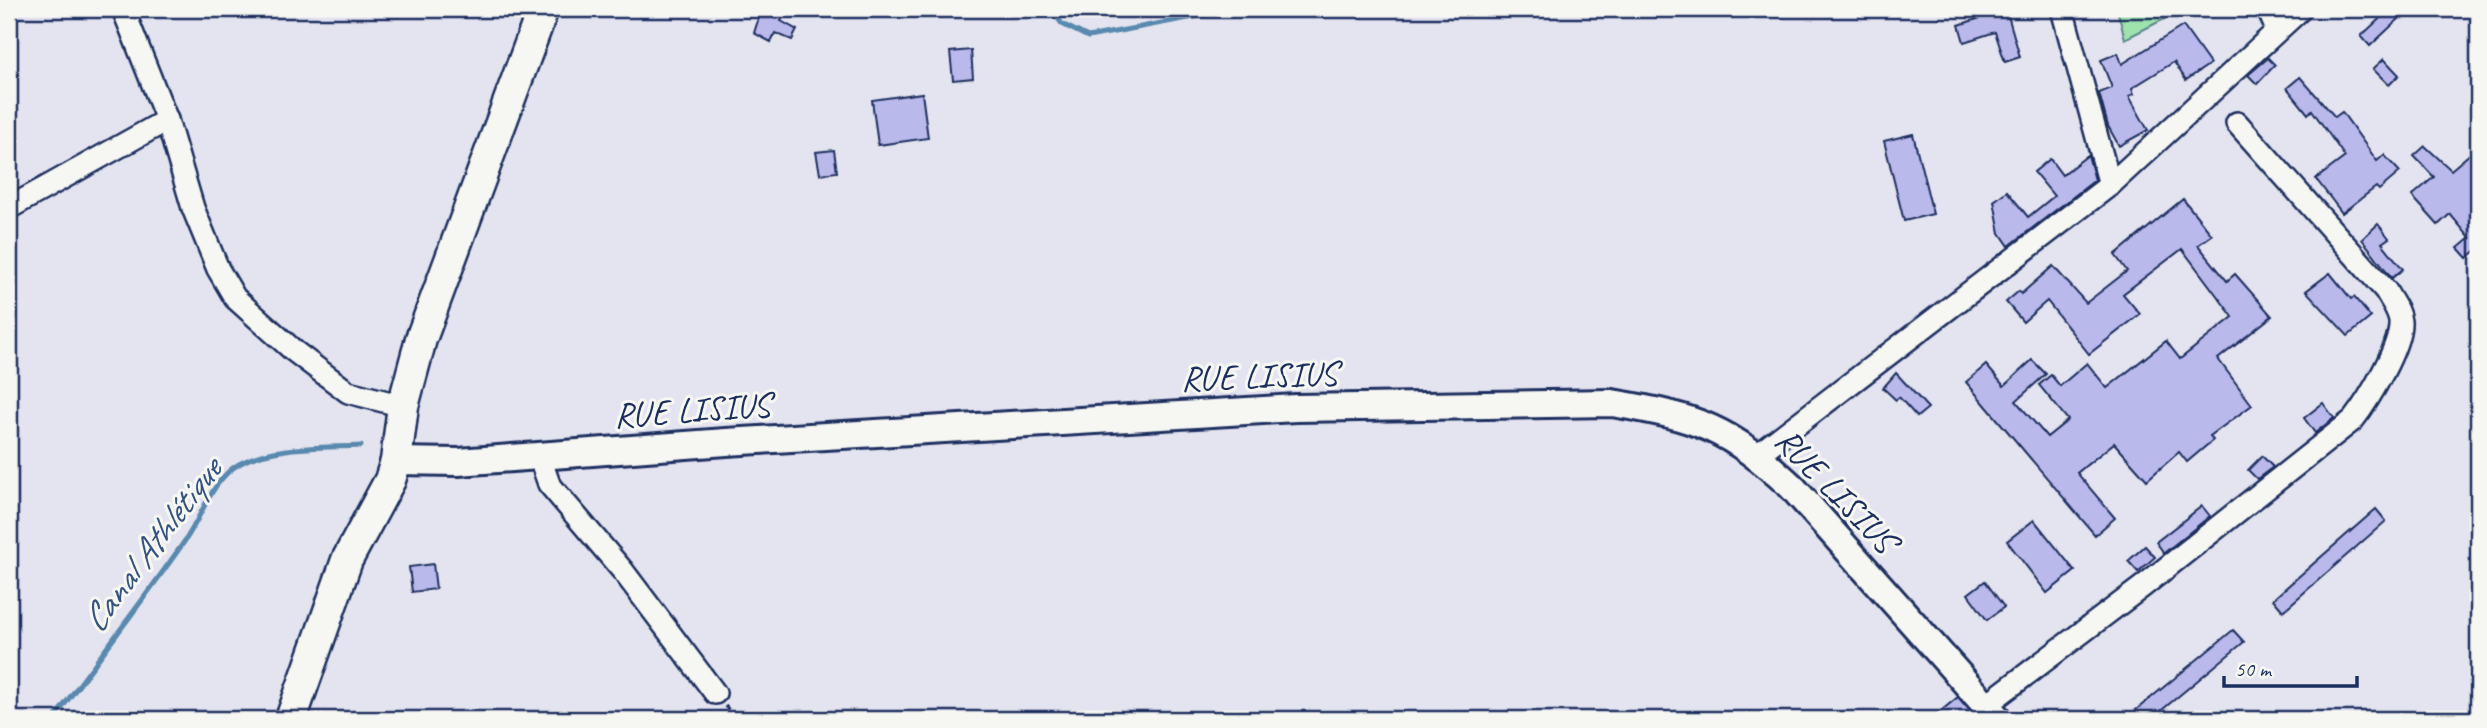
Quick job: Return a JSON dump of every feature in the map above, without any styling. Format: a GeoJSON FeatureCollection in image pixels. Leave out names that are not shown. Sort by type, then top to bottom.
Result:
{"type":"FeatureCollection","features":[{"type":"Feature","properties":{"kind":"main road"},"geometry":{"type":"LineString","coordinates":[[290,719],[346,560],[390,481],[396,461],[403,406],[421,339],[543,9]]}},
{"type":"Feature","properties":{"kind":"street"},"geometry":{"type":"LineString","coordinates":[[123,9],[167,120],[193,208],[218,269],[235,298],[294,351],[348,392],[403,406]]}},
{"type":"Feature","properties":{"kind":"street"},"geometry":{"type":"LineString","coordinates":[[2062,9],[2110,185]]}},
{"type":"Feature","properties":{"kind":"street"},"geometry":{"type":"LineString","coordinates":[[2268,9],[2277,30]]}},
{"type":"Feature","properties":{"kind":"street"},"geometry":{"type":"LineString","coordinates":[[1767,447],[2110,185],[2301,9]]}},
{"type":"Feature","properties":{"kind":"street"},"geometry":{"type":"LineString","coordinates":[[9,208],[167,120]]}},
{"type":"Feature","properties":{"kind":"street"},"geometry":{"type":"LineString","coordinates":[[1992,712],[2142,587],[2353,420],[2364,406],[2397,342],[2400,319],[2386,291],[2238,122]]}},
{"type":"Feature","properties":{"kind":"street","name":"RUE LISIUS"},"geometry":{"type":"LineString","coordinates":[[396,461],[458,462],[1296,408],[1612,402],[1657,410],[1706,424],[1767,447],[1793,488],[1992,712]]}},
{"type":"Feature","properties":{"kind":"street"},"geometry":{"type":"LineString","coordinates":[[539,455],[549,484],[617,563],[715,693]]}},
{"type":"Feature","properties":{"kind":"green space"},"geometry":{"type":"Polygon","coordinates":[[[2117,9],[2184,9],[2125,39],[2117,9]]]}},
{"type":"Feature","properties":{"kind":"building"},"geometry":{"type":"Polygon","coordinates":[[[770,9],[788,9],[781,21],[797,30],[792,40],[775,33],[771,42],[754,33],[761,11],[767,14],[770,9]]]}},
{"type":"Feature","properties":{"kind":"building"},"geometry":{"type":"Polygon","coordinates":[[[1977,9],[1992,9],[1994,16],[2007,12],[2020,57],[2005,62],[1995,32],[1964,42],[1959,25],[1980,18],[1977,9]]]}},
{"type":"Feature","properties":{"kind":"building"},"geometry":{"type":"Polygon","coordinates":[[[2390,9],[2399,19],[2370,46],[2361,36],[2390,9]]]}},
{"type":"Feature","properties":{"kind":"building"},"geometry":{"type":"Polygon","coordinates":[[[2183,26],[2210,64],[2186,80],[2174,62],[2132,88],[2134,94],[2129,96],[2148,130],[2119,146],[2108,126],[2099,93],[2112,88],[2101,60],[2118,53],[2122,64],[2183,26]]]}},
{"type":"Feature","properties":{"kind":"building"},"geometry":{"type":"Polygon","coordinates":[[[971,50],[973,78],[953,80],[950,52],[971,50]]]}},
{"type":"Feature","properties":{"kind":"building"},"geometry":{"type":"Polygon","coordinates":[[[2268,58],[2275,65],[2257,84],[2248,75],[2268,58]]]}},
{"type":"Feature","properties":{"kind":"building"},"geometry":{"type":"Polygon","coordinates":[[[2384,59],[2399,75],[2389,85],[2373,69],[2384,59]]]}},
{"type":"Feature","properties":{"kind":"building"},"geometry":{"type":"Polygon","coordinates":[[[2300,77],[2335,117],[2342,112],[2377,161],[2384,155],[2400,172],[2379,190],[2376,187],[2342,213],[2316,179],[2345,157],[2312,110],[2308,114],[2287,88],[2300,77]]]}},
{"type":"Feature","properties":{"kind":"building"},"geometry":{"type":"Polygon","coordinates":[[[922,93],[928,138],[878,145],[872,100],[922,93]]]}},
{"type":"Feature","properties":{"kind":"building"},"geometry":{"type":"Polygon","coordinates":[[[1913,134],[1933,214],[1904,221],[1884,141],[1913,134]]]}},
{"type":"Feature","properties":{"kind":"building"},"geometry":{"type":"Polygon","coordinates":[[[2425,146],[2451,170],[2478,147],[2478,249],[2467,258],[2458,248],[2470,238],[2450,214],[2438,225],[2412,196],[2434,177],[2414,156],[2425,146]]]}},
{"type":"Feature","properties":{"kind":"building"},"geometry":{"type":"Polygon","coordinates":[[[834,150],[837,172],[820,174],[816,152],[834,150]]]}},
{"type":"Feature","properties":{"kind":"building"},"geometry":{"type":"Polygon","coordinates":[[[2088,155],[2095,180],[2009,246],[2000,233],[1994,201],[2007,191],[2028,217],[2054,196],[2034,172],[2050,159],[2062,175],[2088,155]]]}},
{"type":"Feature","properties":{"kind":"building"},"geometry":{"type":"Polygon","coordinates":[[[2183,199],[2212,235],[2198,245],[2227,281],[2235,274],[2272,316],[2218,359],[2252,405],[2210,436],[2213,440],[2187,462],[2179,452],[2147,480],[2114,443],[2077,473],[2115,518],[2095,535],[1966,382],[1986,365],[2004,386],[2032,360],[2046,374],[2016,401],[2047,437],[2068,420],[2039,385],[2051,375],[2060,386],[2087,363],[2107,388],[2166,341],[2180,359],[2233,317],[2182,249],[2123,294],[2140,314],[2089,354],[2047,301],[2023,322],[2006,302],[2019,291],[2021,294],[2053,266],[2086,303],[2127,271],[2115,255],[2183,199]]]}},
{"type":"Feature","properties":{"kind":"building"},"geometry":{"type":"Polygon","coordinates":[[[2378,224],[2389,238],[2382,243],[2403,269],[2392,278],[2362,239],[2378,224]]]}},
{"type":"Feature","properties":{"kind":"building"},"geometry":{"type":"Polygon","coordinates":[[[2330,273],[2351,299],[2354,297],[2371,317],[2348,336],[2306,291],[2330,273]]]}},
{"type":"Feature","properties":{"kind":"building"},"geometry":{"type":"Polygon","coordinates":[[[1896,373],[1928,408],[1917,417],[1899,397],[1896,400],[1883,388],[1896,373]]]}},
{"type":"Feature","properties":{"kind":"building"},"geometry":{"type":"Polygon","coordinates":[[[2323,403],[2334,418],[2315,433],[2304,418],[2323,403]]]}},
{"type":"Feature","properties":{"kind":"building"},"geometry":{"type":"Polygon","coordinates":[[[2262,456],[2273,467],[2257,479],[2248,470],[2262,456]]]}},
{"type":"Feature","properties":{"kind":"building"},"geometry":{"type":"Polygon","coordinates":[[[2202,506],[2210,516],[2164,553],[2156,542],[2202,506]]]}},
{"type":"Feature","properties":{"kind":"building"},"geometry":{"type":"Polygon","coordinates":[[[2376,509],[2386,521],[2283,611],[2273,599],[2376,509]]]}},
{"type":"Feature","properties":{"kind":"building"},"geometry":{"type":"Polygon","coordinates":[[[2034,520],[2075,571],[2047,593],[2007,541],[2034,520]]]}},
{"type":"Feature","properties":{"kind":"building"},"geometry":{"type":"Polygon","coordinates":[[[2145,546],[2155,557],[2138,572],[2128,561],[2145,546]]]}},
{"type":"Feature","properties":{"kind":"building"},"geometry":{"type":"Polygon","coordinates":[[[433,564],[436,589],[412,592],[409,567],[433,564]]]}},
{"type":"Feature","properties":{"kind":"building"},"geometry":{"type":"Polygon","coordinates":[[[1985,581],[2004,607],[1987,620],[1968,594],[1985,581]]]}},
{"type":"Feature","properties":{"kind":"building"},"geometry":{"type":"Polygon","coordinates":[[[2233,630],[2244,642],[2151,719],[2125,719],[2233,630]]]}},
{"type":"Feature","properties":{"kind":"building"},"geometry":{"type":"Polygon","coordinates":[[[1958,697],[1977,719],[1931,719],[1958,697]]]}},
{"type":"Feature","properties":{"kind":"waterway"},"geometry":{"type":"LineString","coordinates":[[1051,9],[1062,24],[1088,37],[1236,9]]}},
{"type":"Feature","properties":{"kind":"waterway","name":"Canal Athlétique"},"geometry":{"type":"LineString","coordinates":[[54,719],[184,542],[214,489],[229,471],[267,453],[361,446]]}}]}
